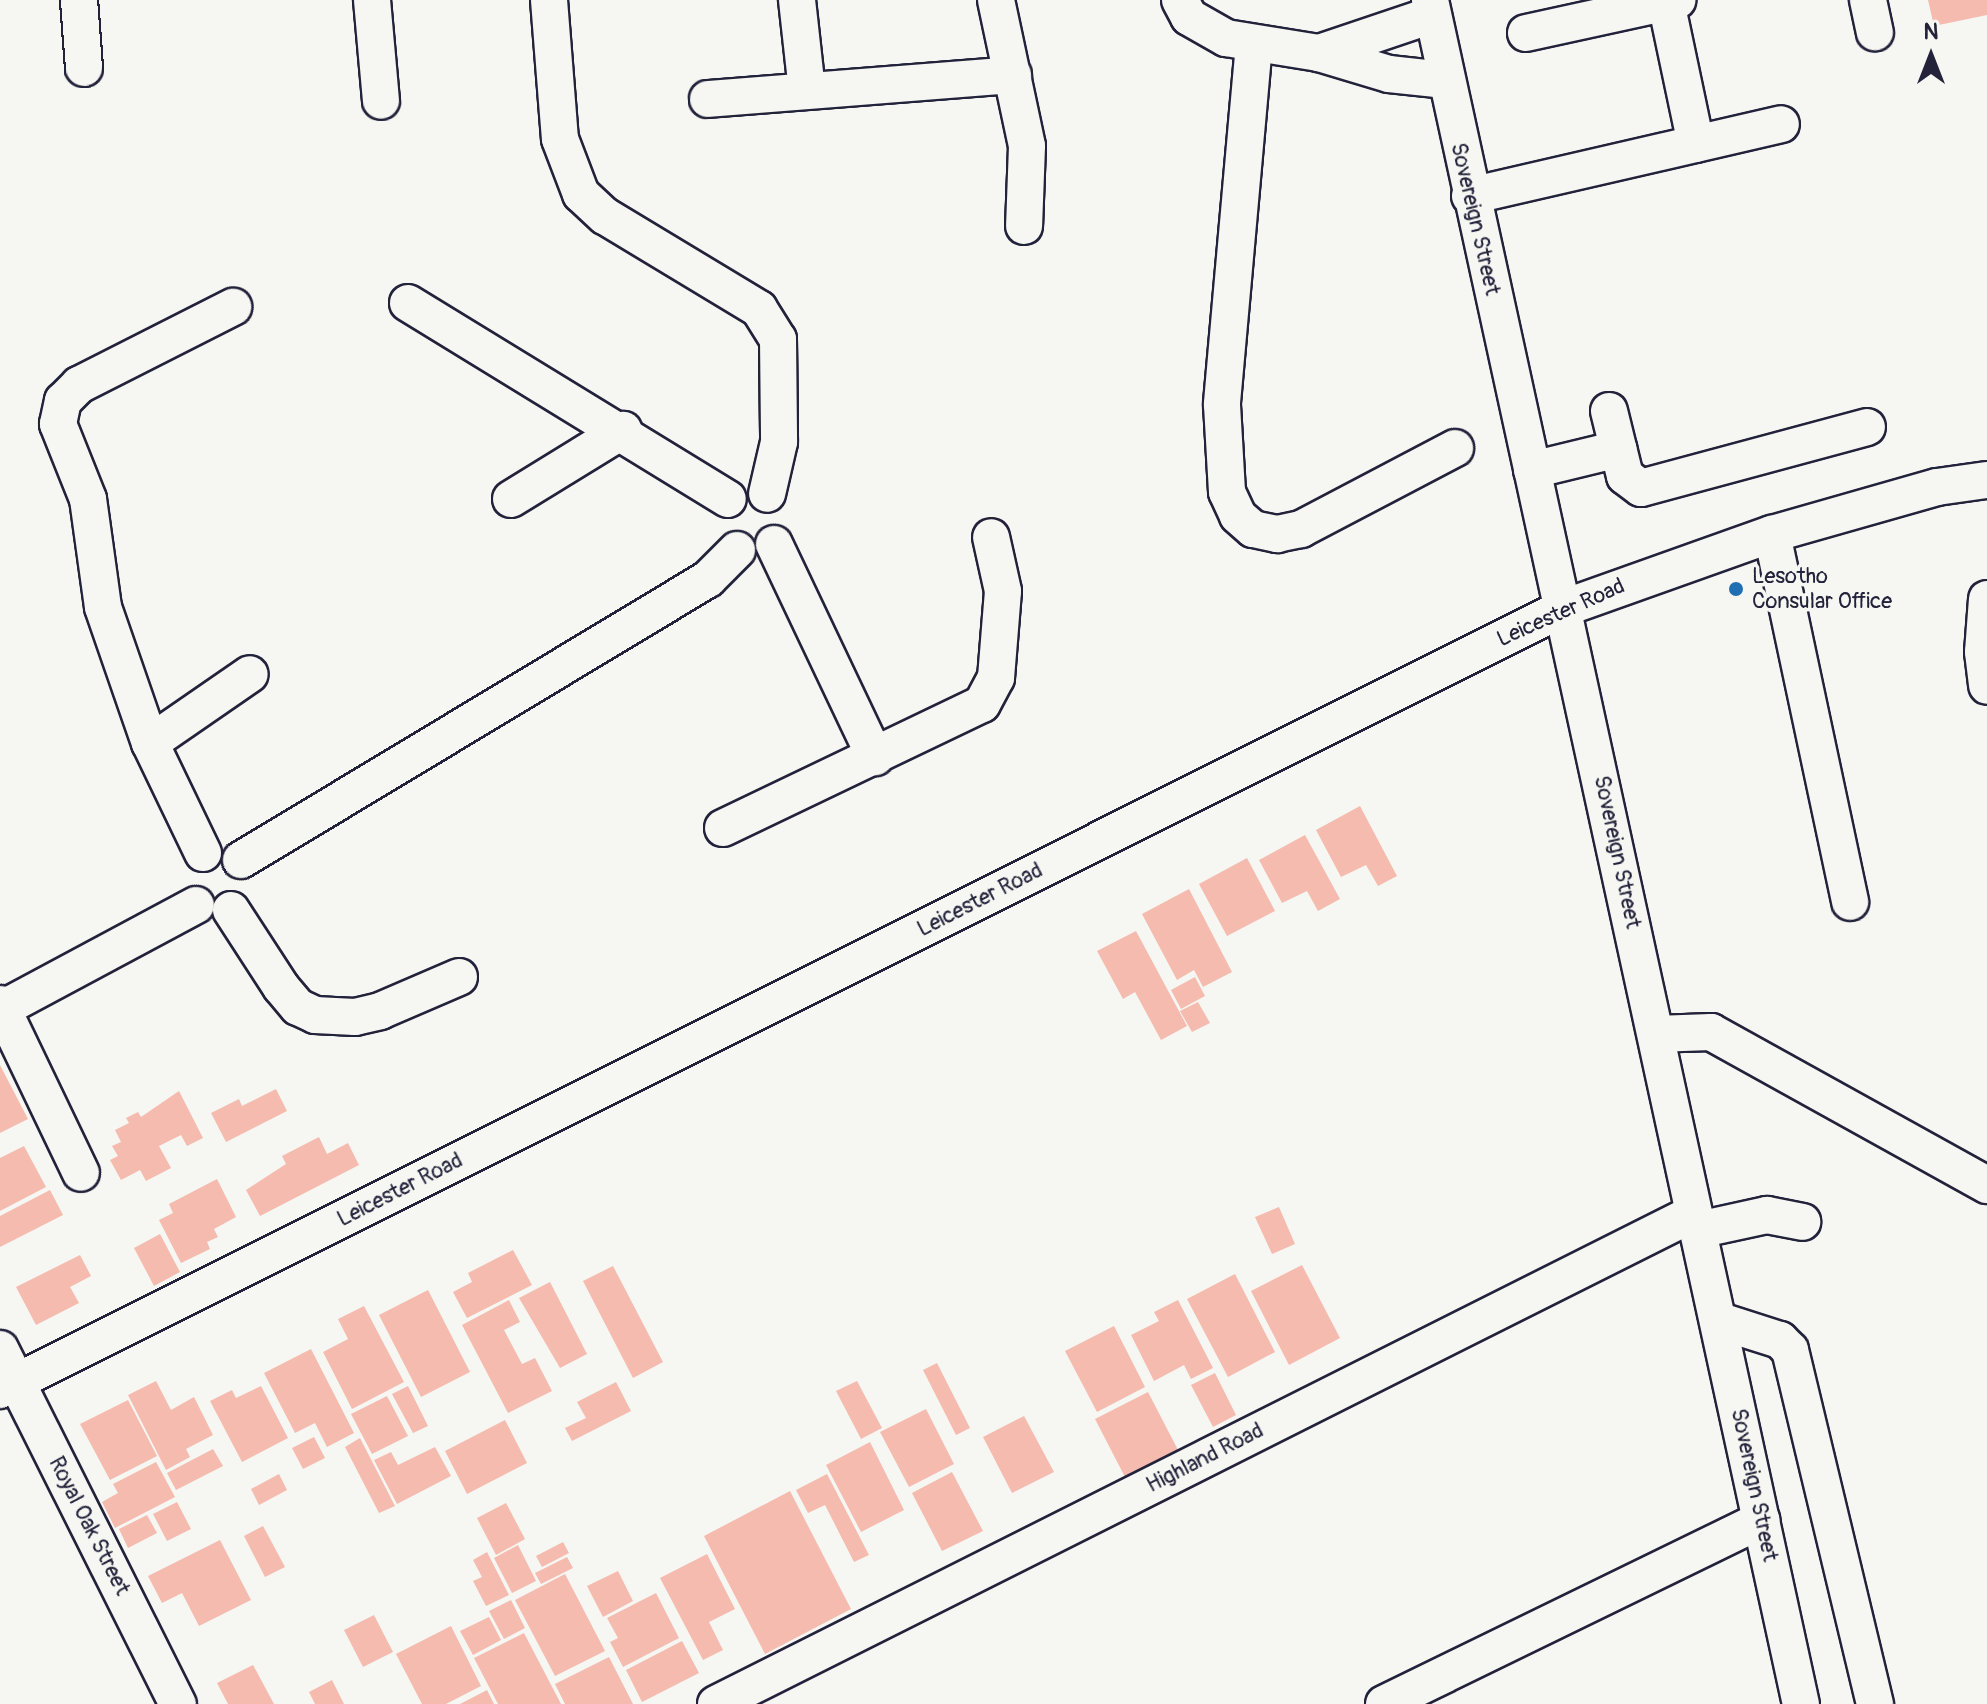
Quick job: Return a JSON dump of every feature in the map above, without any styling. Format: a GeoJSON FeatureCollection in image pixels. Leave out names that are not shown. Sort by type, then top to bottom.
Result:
{"type":"FeatureCollection","features":[{"type":"Feature","properties":{"kind":"street"},"geometry":{"type":"LineString","coordinates":[[79,0],[84,68]]}},
{"type":"Feature","properties":{"kind":"street"},"geometry":{"type":"LineString","coordinates":[[372,0],[381,101]]}},
{"type":"Feature","properties":{"kind":"street"},"geometry":{"type":"LineString","coordinates":[[549,0],[560,139],[581,194],[605,216],[759,309],[778,339],[779,442],[767,494]]}},
{"type":"Feature","properties":{"kind":"street"},"geometry":{"type":"LineString","coordinates":[[797,0],[807,90]]}},
{"type":"Feature","properties":{"kind":"street"},"geometry":{"type":"LineString","coordinates":[[996,0],[1027,146],[1024,226]]}},
{"type":"Feature","properties":{"kind":"street"},"geometry":{"type":"LineString","coordinates":[[1180,0],[1204,28],[1254,44],[1319,53],[1360,68],[1444,80]]}},
{"type":"Feature","properties":{"kind":"street"},"geometry":{"type":"LineString","coordinates":[[1526,33],[1672,1],[1696,144]]}},
{"type":"Feature","properties":{"kind":"street"},"geometry":{"type":"LineString","coordinates":[[1319,53],[1431,7]]}},
{"type":"Feature","properties":{"kind":"street","name":"Sovereign Street"},"geometry":{"type":"LineString","coordinates":[[1431,7],[1444,80],[1564,608],[1801,1704]]}},
{"type":"Feature","properties":{"kind":"street"},"geometry":{"type":"LineString","coordinates":[[1254,44],[1222,405],[1227,492],[1238,516],[1253,529],[1277,534],[1301,529],[1455,448]]}},
{"type":"Feature","properties":{"kind":"street"},"geometry":{"type":"LineString","coordinates":[[708,99],[1013,75]]}},
{"type":"Feature","properties":{"kind":"street"},"geometry":{"type":"LineString","coordinates":[[1470,196],[1781,124]]}},
{"type":"Feature","properties":{"kind":"street"},"geometry":{"type":"LineString","coordinates":[[408,303],[623,430],[728,499]]}},
{"type":"Feature","properties":{"kind":"street"},"geometry":{"type":"LineString","coordinates":[[203,853],[150,743],[103,607],[91,514],[59,436],[59,408],[79,385],[233,307]]}},
{"type":"Feature","properties":{"kind":"street"},"geometry":{"type":"LineString","coordinates":[[1609,411],[1629,483],[1650,489],[1867,427]]}},
{"type":"Feature","properties":{"kind":"street"},"geometry":{"type":"LineString","coordinates":[[511,499],[623,430]]}},
{"type":"Feature","properties":{"kind":"street"},"geometry":{"type":"LineString","coordinates":[[1532,470],[1618,449]]}},
{"type":"Feature","properties":{"kind":"street","name":"Leicester Road"},"geometry":{"type":"LineString","coordinates":[[8,1386],[1564,608],[1772,534],[1922,491],[1987,480]]}},
{"type":"Feature","properties":{"kind":"street"},"geometry":{"type":"LineString","coordinates":[[241,860],[708,579],[737,550],[763,551],[774,544],[783,518],[767,494],[754,490],[728,499]]}},
{"type":"Feature","properties":{"kind":"street"},"geometry":{"type":"LineString","coordinates":[[728,499],[720,527],[737,550]]}},
{"type":"Feature","properties":{"kind":"street"},"geometry":{"type":"LineString","coordinates":[[1772,534],[1850,902]]}},
{"type":"Feature","properties":{"kind":"street"},"geometry":{"type":"LineString","coordinates":[[723,828],[965,715],[990,691],[996,678],[1003,591],[991,537]]}},
{"type":"Feature","properties":{"kind":"street"},"geometry":{"type":"LineString","coordinates":[[774,544],[875,757]]}},
{"type":"Feature","properties":{"kind":"street"},"geometry":{"type":"LineString","coordinates":[[1987,599],[1983,652],[1987,686]]}},
{"type":"Feature","properties":{"kind":"street"},"geometry":{"type":"LineString","coordinates":[[150,743],[250,674]]}},
{"type":"Feature","properties":{"kind":"street"},"geometry":{"type":"LineString","coordinates":[[81,1173],[1,1006],[214,908],[249,887],[241,860],[223,850],[203,853],[193,861],[185,884],[214,908],[298,1007],[315,1015],[355,1017],[380,1011],[459,977]]}},
{"type":"Feature","properties":{"kind":"street"},"geometry":{"type":"LineString","coordinates":[[1656,1034],[1711,1032],[1987,1185]]}},
{"type":"Feature","properties":{"kind":"street","name":"Highland Road"},"geometry":{"type":"LineString","coordinates":[[716,1704],[1696,1222],[1767,1215],[1802,1222]]}},
{"type":"Feature","properties":{"kind":"street"},"geometry":{"type":"LineString","coordinates":[[1720,1321],[1780,1340],[1790,1350],[1875,1704]]}},
{"type":"Feature","properties":{"kind":"street","name":"Royal Oak Street"},"geometry":{"type":"LineString","coordinates":[[0,1349],[8,1386],[178,1704]]}},
{"type":"Feature","properties":{"kind":"street"},"geometry":{"type":"LineString","coordinates":[[1384,1704],[1762,1520]]}},
{"type":"Feature","properties":{"kind":"building"},"geometry":{"type":"Polygon","coordinates":[[[1928,0],[1987,0],[1987,15],[1934,26],[1928,0]]]}},
{"type":"Feature","properties":{"kind":"building"},"geometry":{"type":"Polygon","coordinates":[[[1360,806],[1397,876],[1378,886],[1366,865],[1341,877],[1316,830],[1360,806]]]}},
{"type":"Feature","properties":{"kind":"building"},"geometry":{"type":"Polygon","coordinates":[[[1305,835],[1340,899],[1318,911],[1307,891],[1282,903],[1259,860],[1305,835]]]}},
{"type":"Feature","properties":{"kind":"building"},"geometry":{"type":"Polygon","coordinates":[[[1247,858],[1275,911],[1227,936],[1199,884],[1247,858]]]}},
{"type":"Feature","properties":{"kind":"building"},"geometry":{"type":"Polygon","coordinates":[[[1189,889],[1232,972],[1203,987],[1194,970],[1177,980],[1142,914],[1189,889]]]}},
{"type":"Feature","properties":{"kind":"building"},"geometry":{"type":"Polygon","coordinates":[[[1136,931],[1187,1026],[1161,1040],[1135,992],[1123,999],[1097,951],[1136,931]]]}},
{"type":"Feature","properties":{"kind":"building"},"geometry":{"type":"Polygon","coordinates":[[[1195,977],[1205,996],[1181,1009],[1171,990],[1195,977]]]}},
{"type":"Feature","properties":{"kind":"building"},"geometry":{"type":"Polygon","coordinates":[[[1198,1002],[1210,1023],[1192,1032],[1180,1011],[1198,1002]]]}},
{"type":"Feature","properties":{"kind":"building"},"geometry":{"type":"Polygon","coordinates":[[[0,1065],[28,1119],[0,1133],[0,1065]]]}},
{"type":"Feature","properties":{"kind":"building"},"geometry":{"type":"Polygon","coordinates":[[[276,1089],[287,1111],[226,1142],[211,1113],[239,1099],[242,1106],[276,1089]]]}},
{"type":"Feature","properties":{"kind":"building"},"geometry":{"type":"Polygon","coordinates":[[[179,1091],[203,1138],[187,1146],[181,1135],[159,1146],[171,1168],[146,1181],[140,1170],[121,1180],[110,1160],[118,1156],[112,1146],[121,1142],[115,1130],[129,1123],[126,1118],[138,1112],[141,1117],[179,1091]]]}},
{"type":"Feature","properties":{"kind":"building"},"geometry":{"type":"Polygon","coordinates":[[[319,1137],[327,1154],[348,1143],[359,1165],[260,1216],[246,1190],[286,1164],[282,1156],[319,1137]]]}},
{"type":"Feature","properties":{"kind":"building"},"geometry":{"type":"Polygon","coordinates":[[[24,1146],[46,1187],[0,1211],[0,1158],[24,1146]]]}},
{"type":"Feature","properties":{"kind":"building"},"geometry":{"type":"Polygon","coordinates":[[[217,1179],[236,1217],[214,1229],[218,1237],[207,1242],[210,1249],[181,1263],[159,1220],[173,1213],[169,1204],[217,1179]]]}},
{"type":"Feature","properties":{"kind":"building"},"geometry":{"type":"Polygon","coordinates":[[[50,1190],[63,1215],[0,1247],[0,1216],[50,1190]]]}},
{"type":"Feature","properties":{"kind":"building"},"geometry":{"type":"Polygon","coordinates":[[[1279,1207],[1295,1244],[1272,1254],[1255,1217],[1279,1207]]]}},
{"type":"Feature","properties":{"kind":"building"},"geometry":{"type":"Polygon","coordinates":[[[160,1234],[180,1272],[154,1286],[134,1248],[160,1234]]]}},
{"type":"Feature","properties":{"kind":"building"},"geometry":{"type":"Polygon","coordinates":[[[513,1250],[532,1285],[467,1318],[453,1292],[472,1282],[468,1273],[513,1250]]]}},
{"type":"Feature","properties":{"kind":"building"},"geometry":{"type":"Polygon","coordinates":[[[80,1255],[91,1276],[70,1287],[79,1303],[36,1325],[16,1287],[80,1255]]]}},
{"type":"Feature","properties":{"kind":"building"},"geometry":{"type":"Polygon","coordinates":[[[1302,1265],[1340,1338],[1289,1365],[1251,1291],[1302,1265]]]}},
{"type":"Feature","properties":{"kind":"building"},"geometry":{"type":"Polygon","coordinates":[[[613,1266],[663,1362],[633,1378],[583,1281],[613,1266]]]}},
{"type":"Feature","properties":{"kind":"building"},"geometry":{"type":"Polygon","coordinates":[[[1235,1274],[1275,1352],[1228,1377],[1187,1299],[1235,1274]]]}},
{"type":"Feature","properties":{"kind":"building"},"geometry":{"type":"Polygon","coordinates":[[[550,1282],[587,1354],[560,1368],[519,1298],[550,1282]]]}},
{"type":"Feature","properties":{"kind":"building"},"geometry":{"type":"Polygon","coordinates":[[[428,1290],[470,1372],[421,1397],[379,1315],[428,1290]]]}},
{"type":"Feature","properties":{"kind":"building"},"geometry":{"type":"Polygon","coordinates":[[[509,1300],[520,1322],[504,1330],[522,1364],[535,1358],[552,1391],[508,1413],[462,1325],[509,1300]]]}},
{"type":"Feature","properties":{"kind":"building"},"geometry":{"type":"Polygon","coordinates":[[[1178,1300],[1213,1368],[1191,1379],[1184,1365],[1154,1381],[1131,1335],[1159,1321],[1154,1312],[1178,1300]]]}},
{"type":"Feature","properties":{"kind":"building"},"geometry":{"type":"Polygon","coordinates":[[[364,1306],[404,1382],[352,1409],[323,1352],[348,1339],[338,1319],[364,1306]]]}},
{"type":"Feature","properties":{"kind":"building"},"geometry":{"type":"Polygon","coordinates":[[[1114,1326],[1145,1387],[1097,1412],[1065,1351],[1114,1326]]]}},
{"type":"Feature","properties":{"kind":"building"},"geometry":{"type":"Polygon","coordinates":[[[311,1349],[354,1433],[327,1447],[315,1423],[295,1433],[264,1373],[311,1349]]]}},
{"type":"Feature","properties":{"kind":"building"},"geometry":{"type":"Polygon","coordinates":[[[937,1363],[970,1428],[956,1435],[923,1370],[937,1363]]]}},
{"type":"Feature","properties":{"kind":"building"},"geometry":{"type":"Polygon","coordinates":[[[1215,1373],[1236,1415],[1213,1427],[1191,1385],[1215,1373]]]}},
{"type":"Feature","properties":{"kind":"building"},"geometry":{"type":"Polygon","coordinates":[[[156,1381],[171,1410],[194,1397],[213,1435],[186,1449],[190,1457],[166,1470],[128,1395],[156,1381]]]}},
{"type":"Feature","properties":{"kind":"building"},"geometry":{"type":"Polygon","coordinates":[[[857,1381],[882,1428],[861,1439],[836,1391],[857,1381]]]}},
{"type":"Feature","properties":{"kind":"building"},"geometry":{"type":"Polygon","coordinates":[[[616,1382],[631,1411],[572,1441],[565,1428],[586,1418],[577,1402],[616,1382]]]}},
{"type":"Feature","properties":{"kind":"building"},"geometry":{"type":"Polygon","coordinates":[[[261,1386],[288,1438],[242,1462],[210,1401],[232,1390],[236,1398],[261,1386]]]}},
{"type":"Feature","properties":{"kind":"building"},"geometry":{"type":"Polygon","coordinates":[[[408,1386],[428,1426],[413,1433],[392,1394],[408,1386]]]}},
{"type":"Feature","properties":{"kind":"building"},"geometry":{"type":"Polygon","coordinates":[[[1148,1392],[1178,1450],[1125,1477],[1095,1419],[1148,1392]]]}},
{"type":"Feature","properties":{"kind":"building"},"geometry":{"type":"Polygon","coordinates":[[[387,1396],[408,1436],[372,1454],[351,1414],[387,1396]]]}},
{"type":"Feature","properties":{"kind":"building"},"geometry":{"type":"Polygon","coordinates":[[[128,1400],[157,1456],[110,1480],[80,1424],[128,1400]]]}},
{"type":"Feature","properties":{"kind":"building"},"geometry":{"type":"Polygon","coordinates":[[[926,1409],[954,1464],[909,1487],[880,1432],[926,1409]]]}},
{"type":"Feature","properties":{"kind":"building"},"geometry":{"type":"Polygon","coordinates":[[[1024,1416],[1054,1472],[1012,1493],[983,1437],[1024,1416]]]}},
{"type":"Feature","properties":{"kind":"building"},"geometry":{"type":"Polygon","coordinates":[[[505,1420],[527,1463],[467,1494],[445,1451],[505,1420]]]}},
{"type":"Feature","properties":{"kind":"building"},"geometry":{"type":"Polygon","coordinates":[[[314,1437],[325,1458],[303,1469],[292,1448],[314,1437]]]}},
{"type":"Feature","properties":{"kind":"building"},"geometry":{"type":"Polygon","coordinates":[[[360,1438],[395,1506],[379,1513],[345,1447],[360,1438]]]}},
{"type":"Feature","properties":{"kind":"building"},"geometry":{"type":"Polygon","coordinates":[[[870,1442],[904,1510],[861,1532],[826,1465],[870,1442]]]}},
{"type":"Feature","properties":{"kind":"building"},"geometry":{"type":"Polygon","coordinates":[[[435,1447],[451,1476],[397,1504],[374,1460],[391,1452],[398,1465],[435,1447]]]}},
{"type":"Feature","properties":{"kind":"building"},"geometry":{"type":"Polygon","coordinates":[[[213,1449],[223,1466],[176,1490],[167,1473],[213,1449]]]}},
{"type":"Feature","properties":{"kind":"building"},"geometry":{"type":"Polygon","coordinates":[[[156,1462],[175,1497],[115,1528],[102,1502],[118,1493],[113,1484],[156,1462]]]}},
{"type":"Feature","properties":{"kind":"building"},"geometry":{"type":"Polygon","coordinates":[[[952,1472],[983,1531],[942,1551],[912,1493],[952,1472]]]}},
{"type":"Feature","properties":{"kind":"building"},"geometry":{"type":"Polygon","coordinates":[[[279,1474],[287,1490],[259,1505],[251,1489],[279,1474]]]}},
{"type":"Feature","properties":{"kind":"building"},"geometry":{"type":"Polygon","coordinates":[[[827,1474],[869,1555],[854,1562],[825,1505],[808,1513],[796,1490],[827,1474]]]}},
{"type":"Feature","properties":{"kind":"building"},"geometry":{"type":"Polygon","coordinates":[[[790,1491],[851,1609],[765,1654],[704,1536],[790,1491]]]}},
{"type":"Feature","properties":{"kind":"building"},"geometry":{"type":"Polygon","coordinates":[[[177,1502],[191,1529],[167,1541],[153,1514],[177,1502]]]}},
{"type":"Feature","properties":{"kind":"building"},"geometry":{"type":"Polygon","coordinates":[[[506,1503],[525,1539],[496,1555],[477,1518],[506,1503]]]}},
{"type":"Feature","properties":{"kind":"building"},"geometry":{"type":"Polygon","coordinates":[[[147,1515],[157,1533],[128,1548],[119,1529],[147,1515]]]}},
{"type":"Feature","properties":{"kind":"building"},"geometry":{"type":"Polygon","coordinates":[[[263,1526],[285,1567],[265,1577],[244,1536],[263,1526]]]}},
{"type":"Feature","properties":{"kind":"building"},"geometry":{"type":"Polygon","coordinates":[[[220,1540],[251,1600],[199,1626],[182,1593],[162,1603],[148,1576],[220,1540]]]}},
{"type":"Feature","properties":{"kind":"building"},"geometry":{"type":"Polygon","coordinates":[[[563,1542],[569,1553],[542,1567],[536,1556],[563,1542]]]}},
{"type":"Feature","properties":{"kind":"building"},"geometry":{"type":"Polygon","coordinates":[[[518,1545],[536,1581],[512,1593],[494,1558],[518,1545]]]}},
{"type":"Feature","properties":{"kind":"building"},"geometry":{"type":"Polygon","coordinates":[[[487,1552],[509,1595],[486,1606],[473,1581],[482,1577],[473,1560],[487,1552]]]}},
{"type":"Feature","properties":{"kind":"building"},"geometry":{"type":"Polygon","coordinates":[[[707,1554],[735,1609],[709,1622],[723,1650],[703,1660],[660,1578],[707,1554]]]}},
{"type":"Feature","properties":{"kind":"building"},"geometry":{"type":"Polygon","coordinates":[[[567,1557],[573,1568],[541,1584],[535,1573],[567,1557]]]}},
{"type":"Feature","properties":{"kind":"building"},"geometry":{"type":"Polygon","coordinates":[[[618,1571],[633,1601],[603,1617],[587,1586],[618,1571]]]}},
{"type":"Feature","properties":{"kind":"building"},"geometry":{"type":"Polygon","coordinates":[[[565,1574],[605,1651],[555,1676],[515,1600],[565,1574]]]}},
{"type":"Feature","properties":{"kind":"building"},"geometry":{"type":"Polygon","coordinates":[[[656,1593],[679,1638],[623,1667],[610,1642],[618,1638],[607,1618],[656,1593]]]}},
{"type":"Feature","properties":{"kind":"building"},"geometry":{"type":"Polygon","coordinates":[[[511,1600],[525,1628],[504,1639],[489,1611],[511,1600]]]}},
{"type":"Feature","properties":{"kind":"building"},"geometry":{"type":"Polygon","coordinates":[[[374,1615],[393,1652],[363,1667],[344,1630],[374,1615]]]}},
{"type":"Feature","properties":{"kind":"building"},"geometry":{"type":"Polygon","coordinates":[[[489,1617],[501,1640],[473,1655],[460,1631],[489,1617]]]}},
{"type":"Feature","properties":{"kind":"building"},"geometry":{"type":"Polygon","coordinates":[[[451,1626],[481,1686],[446,1704],[422,1704],[396,1654],[451,1626]]]}},
{"type":"Feature","properties":{"kind":"building"},"geometry":{"type":"Polygon","coordinates":[[[524,1633],[561,1704],[498,1704],[474,1658],[524,1633]]]}},
{"type":"Feature","properties":{"kind":"building"},"geometry":{"type":"Polygon","coordinates":[[[682,1641],[699,1673],[642,1702],[626,1670],[682,1641]]]}},
{"type":"Feature","properties":{"kind":"building"},"geometry":{"type":"Polygon","coordinates":[[[609,1657],[633,1704],[565,1704],[555,1684],[609,1657]]]}},
{"type":"Feature","properties":{"kind":"building"},"geometry":{"type":"Polygon","coordinates":[[[253,1665],[274,1704],[228,1704],[217,1683],[253,1665]]]}},
{"type":"Feature","properties":{"kind":"building"},"geometry":{"type":"Polygon","coordinates":[[[332,1680],[344,1704],[315,1704],[309,1692],[332,1680]]]}},
{"type":"Feature","properties":{"kind":"building"},"geometry":{"type":"Polygon","coordinates":[[[487,1690],[494,1704],[460,1704],[487,1690]]]}},
{"type":"Feature","properties":{"kind":"place","name":"Lesotho Consular Office"},"geometry":{"type":"Point","coordinates":[1736,589]}}]}
